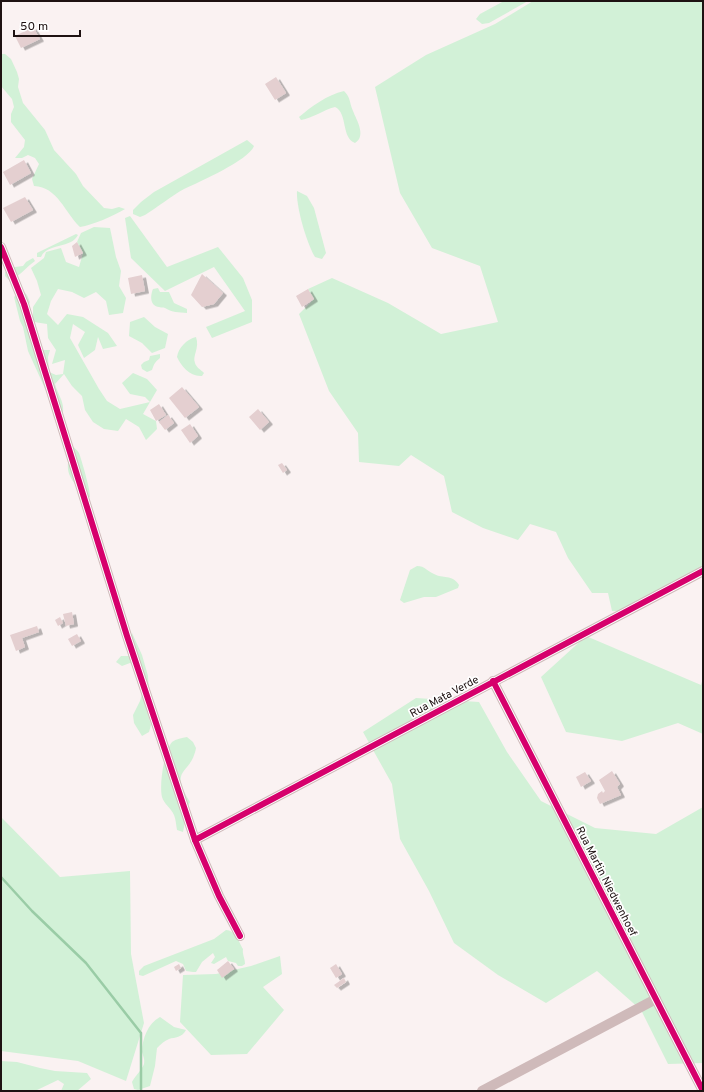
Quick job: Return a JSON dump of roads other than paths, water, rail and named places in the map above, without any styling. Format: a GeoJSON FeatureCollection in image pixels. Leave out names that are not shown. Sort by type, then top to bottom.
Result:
{"type":"FeatureCollection","features":[{"type":"Feature","properties":{"kind":"street"},"geometry":{"type":"LineString","coordinates":[[1,247],[24,304],[127,636],[195,840],[219,896],[240,936]]}},
{"type":"Feature","properties":{"kind":"street","name":"Rua Mata Verde"},"geometry":{"type":"LineString","coordinates":[[195,840],[703,571]]}},
{"type":"Feature","properties":{"kind":"street","name":"Rua Martin Niedwenhoef"},"geometry":{"type":"LineString","coordinates":[[493,681],[703,1091]]}},
{"type":"Feature","properties":{"kind":"street"},"geometry":{"type":"LineString","coordinates":[[482,1091],[656,998]]}},
{"type":"Feature","properties":{"kind":"waterway"},"geometry":{"type":"LineString","coordinates":[[1,877],[32,911],[86,963],[141,1033],[141,1091]]}}]}
